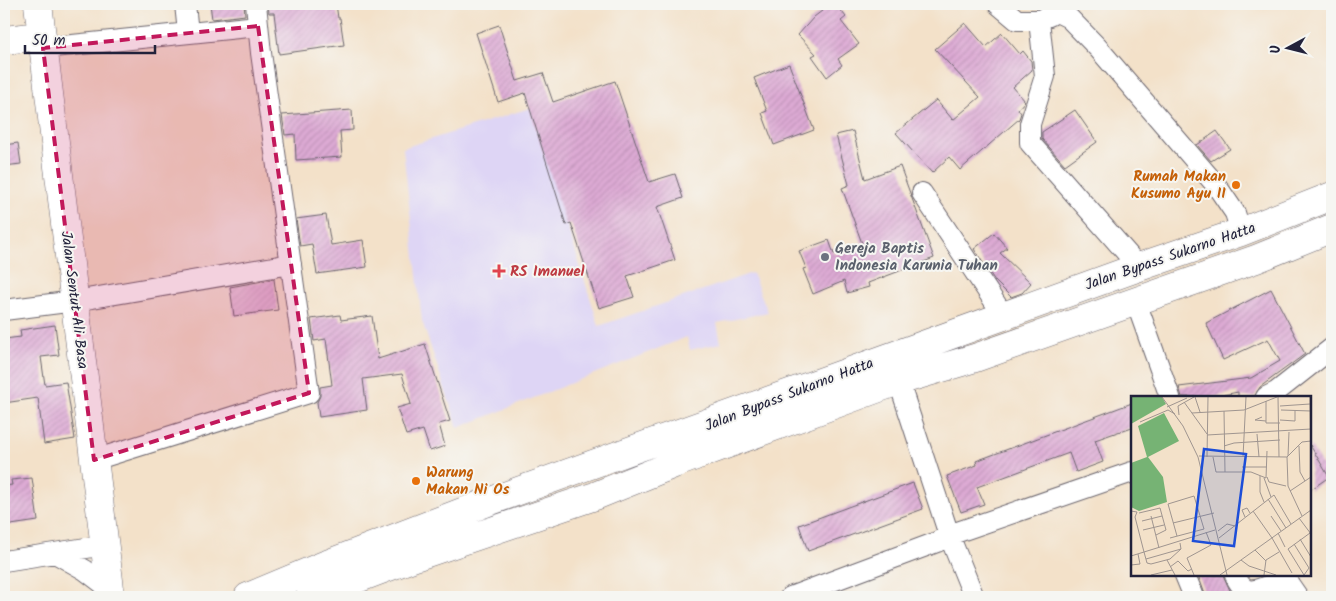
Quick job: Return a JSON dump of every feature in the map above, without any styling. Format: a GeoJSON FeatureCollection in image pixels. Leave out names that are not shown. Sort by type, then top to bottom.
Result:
{"type":"FeatureCollection","features":[{"type":"Feature","properties":{"kind":"main road","name":"Jalan Sentut Ali Basa"},"geometry":{"type":"LineString","coordinates":[[38,4],[111,593]]}},
{"type":"Feature","properties":{"kind":"main road"},"geometry":{"type":"LineString","coordinates":[[4,40],[43,42]]}},
{"type":"Feature","properties":{"kind":"main road","name":"Jalan Bypass Sukarno Hatta"},"geometry":{"type":"LineString","coordinates":[[248,597],[327,564],[488,502],[669,452],[731,429],[890,356],[1138,266],[1241,232],[1332,196]]}},
{"type":"Feature","properties":{"kind":"main road","name":"Jalan Bypass Sukarno Hatta"},"geometry":{"type":"LineString","coordinates":[[731,429],[984,355],[1256,259],[1332,228]]}},
{"type":"Feature","properties":{"kind":"main road","name":"Jalan Bypass Sukarno Hatta"},"geometry":{"type":"LineString","coordinates":[[310,597],[415,557],[595,496],[669,452]]}},
{"type":"Feature","properties":{"kind":"street"},"geometry":{"type":"LineString","coordinates":[[185,4],[188,33]]}},
{"type":"Feature","properties":{"kind":"street"},"geometry":{"type":"LineString","coordinates":[[94,460],[309,393],[256,4]]}},
{"type":"Feature","properties":{"kind":"street"},"geometry":{"type":"LineString","coordinates":[[998,4],[1017,20],[1054,12],[1068,18],[1098,48],[1216,185],[1235,213],[1241,232]]}},
{"type":"Feature","properties":{"kind":"street"},"geometry":{"type":"LineString","coordinates":[[1054,12],[1044,76],[1030,124],[1030,144],[1138,266]]}},
{"type":"Feature","properties":{"kind":"street"},"geometry":{"type":"LineString","coordinates":[[43,42],[188,33],[258,26]]}},
{"type":"Feature","properties":{"kind":"street"},"geometry":{"type":"LineString","coordinates":[[922,193],[1004,316]]}},
{"type":"Feature","properties":{"kind":"street"},"geometry":{"type":"LineString","coordinates":[[4,310],[75,301],[291,264]]}},
{"type":"Feature","properties":{"kind":"street"},"geometry":{"type":"LineString","coordinates":[[1136,302],[1170,396]]}},
{"type":"Feature","properties":{"kind":"street"},"geometry":{"type":"LineString","coordinates":[[1268,396],[1276,392],[1332,348]]}},
{"type":"Feature","properties":{"kind":"street"},"geometry":{"type":"LineString","coordinates":[[890,356],[950,535],[974,597]]}},
{"type":"Feature","properties":{"kind":"street"},"geometry":{"type":"LineString","coordinates":[[790,597],[937,542],[950,535],[1131,472]]}},
{"type":"Feature","properties":{"kind":"street"},"geometry":{"type":"LineString","coordinates":[[4,561],[105,546]]}},
{"type":"Feature","properties":{"kind":"street"},"geometry":{"type":"LineString","coordinates":[[55,553],[85,570],[111,593]]}},
{"type":"Feature","properties":{"kind":"street"},"geometry":{"type":"LineString","coordinates":[[1185,576],[1194,597]]}},
{"type":"Feature","properties":{"kind":"street"},"geometry":{"type":"LineString","coordinates":[[1234,576],[1240,588],[1247,593],[1258,592],[1280,581],[1289,584],[1298,597]]}},
{"type":"Feature","properties":{"kind":"highlighted area"},"geometry":{"type":"Polygon","coordinates":[[[258,26],[309,393],[94,460],[43,48],[258,26]]]}},
{"type":"Feature","properties":{"kind":"shaded area","name":"RS Imanuel"},"geometry":{"type":"Polygon","coordinates":[[[530,108],[599,326],[752,273],[768,312],[717,323],[721,343],[690,350],[687,337],[458,428],[422,321],[403,148],[530,108]]]}},
{"type":"Feature","properties":{"kind":"building"},"geometry":{"type":"Polygon","coordinates":[[[210,4],[244,4],[245,15],[212,19],[210,4]]]}},
{"type":"Feature","properties":{"kind":"building"},"geometry":{"type":"Polygon","coordinates":[[[268,4],[336,4],[344,45],[279,54],[274,13],[269,13],[268,4]]]}},
{"type":"Feature","properties":{"kind":"building"},"geometry":{"type":"Polygon","coordinates":[[[831,4],[836,4],[846,17],[841,21],[859,44],[838,59],[842,65],[827,77],[812,56],[816,54],[798,35],[814,17],[831,4]]]}},
{"type":"Feature","properties":{"kind":"building"},"geometry":{"type":"Polygon","coordinates":[[[965,23],[986,47],[1002,33],[1020,54],[1023,51],[1031,61],[1032,70],[1013,87],[1025,101],[1018,109],[1021,113],[1019,119],[960,170],[949,157],[932,173],[896,133],[936,100],[953,120],[980,97],[935,49],[965,23]]]}},
{"type":"Feature","properties":{"kind":"building"},"geometry":{"type":"Polygon","coordinates":[[[499,25],[517,81],[543,73],[553,102],[615,81],[649,182],[675,174],[683,198],[657,207],[675,260],[627,276],[634,297],[599,308],[571,223],[566,225],[525,93],[498,102],[476,33],[499,25]]]}},
{"type":"Feature","properties":{"kind":"building"},"geometry":{"type":"Polygon","coordinates":[[[789,64],[814,130],[774,145],[762,113],[767,111],[754,78],[789,64]]]}},
{"type":"Feature","properties":{"kind":"building"},"geometry":{"type":"Polygon","coordinates":[[[352,110],[353,130],[340,131],[342,157],[296,160],[295,134],[285,135],[282,115],[352,110]]]}},
{"type":"Feature","properties":{"kind":"building"},"geometry":{"type":"Polygon","coordinates":[[[1075,110],[1097,142],[1065,165],[1042,139],[1042,132],[1075,110]]]}},
{"type":"Feature","properties":{"kind":"building"},"geometry":{"type":"Polygon","coordinates":[[[853,131],[865,179],[900,166],[934,258],[868,283],[869,287],[847,293],[844,281],[813,294],[803,269],[806,268],[799,251],[829,240],[834,254],[863,246],[842,188],[849,185],[836,135],[853,131]]]}},
{"type":"Feature","properties":{"kind":"building"},"geometry":{"type":"Polygon","coordinates":[[[1217,131],[1230,149],[1211,161],[1197,145],[1217,131]]]}},
{"type":"Feature","properties":{"kind":"building"},"geometry":{"type":"Polygon","coordinates":[[[18,143],[21,164],[4,166],[4,145],[18,143]]]}},
{"type":"Feature","properties":{"kind":"building"},"geometry":{"type":"Polygon","coordinates":[[[326,215],[331,245],[363,240],[367,267],[317,274],[312,244],[300,246],[296,219],[326,215]]]}},
{"type":"Feature","properties":{"kind":"building"},"geometry":{"type":"Polygon","coordinates":[[[994,233],[1007,248],[1000,253],[1031,283],[1022,293],[1011,297],[995,281],[974,249],[994,233]]]}},
{"type":"Feature","properties":{"kind":"building"},"geometry":{"type":"Polygon","coordinates":[[[274,279],[278,310],[234,316],[230,287],[274,279]]]}},
{"type":"Feature","properties":{"kind":"building"},"geometry":{"type":"Polygon","coordinates":[[[1271,289],[1305,354],[1260,387],[1255,396],[1238,396],[1238,392],[1218,396],[1182,396],[1179,387],[1251,378],[1280,361],[1268,339],[1223,360],[1206,323],[1271,289]]]}},
{"type":"Feature","properties":{"kind":"building"},"geometry":{"type":"Polygon","coordinates":[[[340,315],[341,320],[372,316],[378,359],[425,344],[450,421],[439,424],[445,446],[430,451],[423,430],[406,435],[397,408],[411,404],[402,374],[363,379],[367,410],[319,417],[317,402],[320,396],[320,387],[332,385],[326,339],[314,341],[311,319],[340,315]]]}},
{"type":"Feature","properties":{"kind":"building"},"geometry":{"type":"Polygon","coordinates":[[[55,325],[59,355],[41,357],[45,385],[66,382],[75,439],[44,444],[38,398],[4,403],[4,339],[21,337],[20,330],[55,325]]]}},
{"type":"Feature","properties":{"kind":"building"},"geometry":{"type":"Polygon","coordinates":[[[1131,403],[1131,427],[1095,440],[1103,462],[1076,472],[1069,453],[977,487],[984,504],[961,512],[947,476],[977,465],[976,461],[1131,403]]]}},
{"type":"Feature","properties":{"kind":"building"},"geometry":{"type":"Polygon","coordinates":[[[1311,447],[1329,477],[1311,489],[1311,447]]]}},
{"type":"Feature","properties":{"kind":"building"},"geometry":{"type":"Polygon","coordinates":[[[32,478],[38,521],[4,526],[4,486],[12,485],[11,480],[32,478]]]}},
{"type":"Feature","properties":{"kind":"building"},"geometry":{"type":"Polygon","coordinates":[[[913,483],[923,509],[808,551],[799,525],[913,483]]]}},
{"type":"Feature","properties":{"kind":"building"},"geometry":{"type":"Polygon","coordinates":[[[1198,576],[1223,576],[1233,597],[1206,597],[1198,576]]]}},
{"type":"Feature","properties":{"kind":"place","name":"Rumah Makan Kusumo Ayu II"},"geometry":{"type":"Point","coordinates":[1236,185]}},
{"type":"Feature","properties":{"kind":"place","name":"Gereja Baptis Indonesia Karunia Tuhan"},"geometry":{"type":"Point","coordinates":[825,257]}},
{"type":"Feature","properties":{"kind":"place","name":"RS Imanuel"},"geometry":{"type":"Point","coordinates":[499,271]}},
{"type":"Feature","properties":{"kind":"place","name":"Warung Makan Ni Os"},"geometry":{"type":"Point","coordinates":[416,481]}}]}
